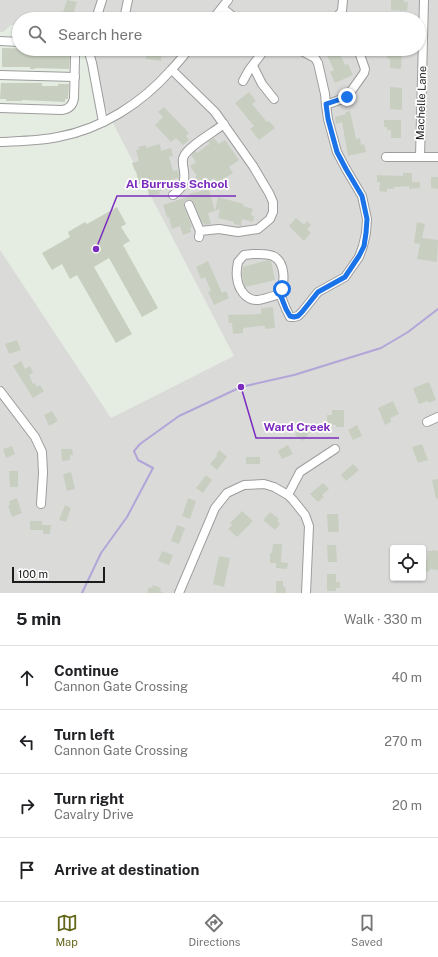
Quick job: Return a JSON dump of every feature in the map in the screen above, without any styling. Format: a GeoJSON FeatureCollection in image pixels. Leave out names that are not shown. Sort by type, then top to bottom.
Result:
{"type":"FeatureCollection","features":[{"type":"Feature","properties":{"kind":"street"},"geometry":{"type":"LineString","coordinates":[[98,12],[102,0]]}},
{"type":"Feature","properties":{"kind":"street"},"geometry":{"type":"LineString","coordinates":[[125,12],[128,0]]}},
{"type":"Feature","properties":{"kind":"street"},"geometry":{"type":"LineString","coordinates":[[219,12],[228,0]]}},
{"type":"Feature","properties":{"kind":"street"},"geometry":{"type":"LineString","coordinates":[[342,11],[343,0]]}},
{"type":"Feature","properties":{"kind":"street","name":"Machelle Lane"},"geometry":{"type":"LineString","coordinates":[[424,0],[424,12]]}},
{"type":"Feature","properties":{"kind":"street"},"geometry":{"type":"LineString","coordinates":[[222,8],[227,12]]}},
{"type":"Feature","properties":{"kind":"street"},"geometry":{"type":"LineString","coordinates":[[0,41],[12,42]]}},
{"type":"Feature","properties":{"kind":"street"},"geometry":{"type":"LineString","coordinates":[[0,108],[62,110],[71,106],[74,100],[75,56]]}},
{"type":"Feature","properties":{"kind":"street"},"geometry":{"type":"LineString","coordinates":[[90,56],[103,122]]}},
{"type":"Feature","properties":{"kind":"street"},"geometry":{"type":"LineString","coordinates":[[0,142],[59,137],[84,130],[103,122],[118,114],[141,98],[160,82],[183,56]]}},
{"type":"Feature","properties":{"kind":"street"},"geometry":{"type":"LineString","coordinates":[[243,81],[249,70],[260,56]]}},
{"type":"Feature","properties":{"kind":"street"},"geometry":{"type":"LineString","coordinates":[[280,294],[260,300],[254,300],[243,294],[237,278],[238,262],[244,255],[270,255],[274,256],[279,262],[282,269],[283,283],[280,294],[290,316],[294,317],[298,316],[302,312],[318,292],[345,277],[364,246],[366,233],[367,219],[362,196],[337,152],[328,119],[325,94],[318,63],[315,58],[311,56]]}},
{"type":"Feature","properties":{"kind":"street"},"geometry":{"type":"LineString","coordinates":[[326,104],[347,97],[364,73],[365,69],[360,56]]}},
{"type":"Feature","properties":{"kind":"street","name":"Machelle Lane"},"geometry":{"type":"LineString","coordinates":[[420,157],[423,56]]}},
{"type":"Feature","properties":{"kind":"street"},"geometry":{"type":"LineString","coordinates":[[253,66],[262,84],[274,99]]}},
{"type":"Feature","properties":{"kind":"street"},"geometry":{"type":"LineString","coordinates":[[172,70],[215,112],[224,124],[253,166],[269,193],[273,202],[274,212],[270,219],[258,229],[238,232],[219,229],[200,234],[189,205]]}},
{"type":"Feature","properties":{"kind":"street"},"geometry":{"type":"LineString","coordinates":[[0,75],[75,77]]}},
{"type":"Feature","properties":{"kind":"street"},"geometry":{"type":"LineString","coordinates":[[173,195],[179,190],[183,183],[185,174],[182,160],[185,154],[224,124]]}},
{"type":"Feature","properties":{"kind":"street"},"geometry":{"type":"LineString","coordinates":[[386,157],[438,157]]}},
{"type":"Feature","properties":{"kind":"street"},"geometry":{"type":"LineString","coordinates":[[0,391],[35,437],[42,452],[43,473],[41,504]]}},
{"type":"Feature","properties":{"kind":"street"},"geometry":{"type":"LineString","coordinates":[[427,422],[438,417]]}},
{"type":"Feature","properties":{"kind":"street"},"geometry":{"type":"LineString","coordinates":[[288,495],[300,472],[335,449]]}},
{"type":"Feature","properties":{"kind":"street"},"geometry":{"type":"LineString","coordinates":[[179,593],[215,508],[227,493],[244,485],[264,484],[274,487],[288,495],[305,515],[309,526],[306,593]]}},
{"type":"Feature","properties":{"kind":"shaded area"},"geometry":{"type":"Polygon","coordinates":[[[0,0],[438,0],[438,593],[0,593],[0,250],[111,418],[234,356],[90,76],[90,56],[426,56],[426,12],[12,12],[11,25],[3,32],[0,32],[0,0]]]}},
{"type":"Feature","properties":{"kind":"building"},"geometry":{"type":"Polygon","coordinates":[[[67,0],[77,2],[74,12],[63,12],[67,0]]]}},
{"type":"Feature","properties":{"kind":"building"},"geometry":{"type":"Polygon","coordinates":[[[391,0],[404,0],[404,2],[408,2],[407,11],[391,10],[391,0]]]}},
{"type":"Feature","properties":{"kind":"building"},"geometry":{"type":"Polygon","coordinates":[[[2,48],[12,48],[12,56],[70,56],[69,69],[2,67],[2,48]]]}},
{"type":"Feature","properties":{"kind":"building"},"geometry":{"type":"Polygon","coordinates":[[[146,56],[161,56],[161,61],[146,59],[146,56]]]}},
{"type":"Feature","properties":{"kind":"building"},"geometry":{"type":"Polygon","coordinates":[[[327,56],[341,56],[345,65],[348,64],[353,75],[335,83],[330,72],[334,70],[327,56]]]}},
{"type":"Feature","properties":{"kind":"building"},"geometry":{"type":"Polygon","coordinates":[[[388,56],[402,56],[401,69],[390,68],[390,59],[387,59],[388,56]]]}},
{"type":"Feature","properties":{"kind":"building"},"geometry":{"type":"Polygon","coordinates":[[[1,83],[42,83],[42,86],[69,84],[68,99],[65,99],[65,102],[22,100],[6,101],[6,99],[0,99],[1,83]]]}},
{"type":"Feature","properties":{"kind":"building"},"geometry":{"type":"Polygon","coordinates":[[[390,87],[402,88],[402,110],[390,109],[390,87]]]}},
{"type":"Feature","properties":{"kind":"building"},"geometry":{"type":"Polygon","coordinates":[[[249,92],[256,101],[252,104],[267,122],[269,121],[275,128],[259,140],[250,129],[254,126],[235,103],[249,92]]]}},
{"type":"Feature","properties":{"kind":"building"},"geometry":{"type":"Polygon","coordinates":[[[164,107],[189,133],[186,136],[189,140],[183,145],[176,138],[171,142],[155,125],[163,117],[158,112],[164,107]]]}},
{"type":"Feature","properties":{"kind":"building"},"geometry":{"type":"Polygon","coordinates":[[[350,111],[356,139],[360,138],[361,145],[364,144],[366,152],[348,156],[342,122],[336,124],[335,117],[346,114],[345,112],[350,111]]]}},
{"type":"Feature","properties":{"kind":"building"},"geometry":{"type":"Polygon","coordinates":[[[384,120],[401,120],[401,138],[391,138],[391,130],[387,130],[387,127],[384,127],[384,120]]]}},
{"type":"Feature","properties":{"kind":"building"},"geometry":{"type":"Polygon","coordinates":[[[214,138],[219,144],[225,140],[239,160],[229,167],[233,173],[217,183],[214,178],[207,183],[215,211],[208,213],[211,224],[203,224],[193,201],[187,200],[184,202],[184,207],[192,227],[190,228],[191,232],[183,235],[180,226],[172,229],[169,217],[167,217],[163,205],[190,196],[189,194],[205,190],[190,166],[196,162],[191,155],[196,151],[197,153],[210,144],[208,142],[214,138]]]}},
{"type":"Feature","properties":{"kind":"building"},"geometry":{"type":"Polygon","coordinates":[[[160,144],[161,151],[171,148],[173,156],[169,157],[173,171],[178,170],[179,178],[170,180],[172,188],[159,191],[160,194],[149,196],[147,184],[145,184],[145,182],[139,184],[136,171],[132,163],[139,161],[136,150],[139,150],[138,147],[146,145],[146,148],[160,144]]]}},
{"type":"Feature","properties":{"kind":"building"},"geometry":{"type":"Polygon","coordinates":[[[403,173],[412,173],[412,182],[420,182],[420,188],[409,189],[409,186],[394,187],[394,189],[387,189],[387,192],[379,191],[380,182],[377,182],[377,175],[403,176],[403,173]]]}},
{"type":"Feature","properties":{"kind":"building"},"geometry":{"type":"Polygon","coordinates":[[[431,177],[438,177],[438,189],[431,188],[431,177]]]}},
{"type":"Feature","properties":{"kind":"building"},"geometry":{"type":"Polygon","coordinates":[[[218,197],[244,204],[243,206],[253,209],[251,215],[254,216],[253,222],[242,219],[241,226],[234,224],[234,222],[218,218],[220,209],[215,211],[218,197]]]}},
{"type":"Feature","properties":{"kind":"building"},"geometry":{"type":"Polygon","coordinates":[[[117,207],[126,224],[121,227],[130,241],[123,245],[158,308],[142,317],[109,258],[94,267],[132,334],[116,343],[77,275],[70,279],[62,264],[52,270],[42,253],[70,237],[68,232],[85,222],[87,224],[117,207]]]}},
{"type":"Feature","properties":{"kind":"building"},"geometry":{"type":"Polygon","coordinates":[[[296,218],[304,225],[307,221],[311,225],[307,229],[311,233],[304,241],[289,226],[296,218]]]}},
{"type":"Feature","properties":{"kind":"building"},"geometry":{"type":"Polygon","coordinates":[[[417,222],[425,224],[422,238],[438,240],[437,262],[417,259],[420,244],[414,243],[417,222]]]}},
{"type":"Feature","properties":{"kind":"building"},"geometry":{"type":"Polygon","coordinates":[[[268,260],[271,261],[275,280],[245,287],[242,275],[243,267],[268,260]]]}},
{"type":"Feature","properties":{"kind":"building"},"geometry":{"type":"Polygon","coordinates":[[[208,261],[222,293],[226,291],[229,298],[214,305],[208,292],[211,291],[205,277],[201,279],[196,267],[208,261]]]}},
{"type":"Feature","properties":{"kind":"building"},"geometry":{"type":"Polygon","coordinates":[[[273,307],[275,328],[265,329],[265,326],[260,326],[243,328],[243,333],[233,334],[232,323],[229,323],[228,315],[261,314],[261,308],[273,307]]]}},
{"type":"Feature","properties":{"kind":"building"},"geometry":{"type":"Polygon","coordinates":[[[17,340],[21,350],[9,354],[5,344],[17,340]]]}},
{"type":"Feature","properties":{"kind":"building"},"geometry":{"type":"Polygon","coordinates":[[[21,361],[25,369],[30,366],[33,373],[29,375],[33,384],[35,383],[37,387],[40,385],[44,391],[33,398],[13,366],[21,361]]]}},
{"type":"Feature","properties":{"kind":"building"},"geometry":{"type":"Polygon","coordinates":[[[429,382],[436,400],[429,403],[428,401],[419,404],[413,388],[429,382]]]}},
{"type":"Feature","properties":{"kind":"building"},"geometry":{"type":"Polygon","coordinates":[[[393,401],[399,414],[390,418],[391,422],[385,425],[378,408],[393,401]]]}},
{"type":"Feature","properties":{"kind":"building"},"geometry":{"type":"Polygon","coordinates":[[[332,410],[344,410],[344,427],[327,425],[327,415],[332,415],[332,410]]]}},
{"type":"Feature","properties":{"kind":"building"},"geometry":{"type":"Polygon","coordinates":[[[52,411],[58,421],[49,426],[44,415],[52,411]]]}},
{"type":"Feature","properties":{"kind":"building"},"geometry":{"type":"Polygon","coordinates":[[[357,425],[362,436],[353,440],[348,430],[357,425]]]}},
{"type":"Feature","properties":{"kind":"building"},"geometry":{"type":"Polygon","coordinates":[[[302,426],[310,432],[303,441],[295,435],[302,426]]]}},
{"type":"Feature","properties":{"kind":"building"},"geometry":{"type":"Polygon","coordinates":[[[422,444],[428,460],[418,463],[412,447],[422,444]]]}},
{"type":"Feature","properties":{"kind":"building"},"geometry":{"type":"Polygon","coordinates":[[[288,445],[293,454],[282,459],[278,451],[288,445]]]}},
{"type":"Feature","properties":{"kind":"building"},"geometry":{"type":"Polygon","coordinates":[[[12,446],[15,454],[6,458],[3,449],[12,446]]]}},
{"type":"Feature","properties":{"kind":"building"},"geometry":{"type":"Polygon","coordinates":[[[61,449],[72,449],[73,455],[70,455],[70,460],[62,461],[61,449]]]}},
{"type":"Feature","properties":{"kind":"building"},"geometry":{"type":"Polygon","coordinates":[[[219,450],[227,457],[217,470],[210,464],[217,456],[216,455],[219,450]]]}},
{"type":"Feature","properties":{"kind":"building"},"geometry":{"type":"Polygon","coordinates":[[[246,457],[260,457],[260,464],[246,464],[246,457]]]}},
{"type":"Feature","properties":{"kind":"building"},"geometry":{"type":"Polygon","coordinates":[[[353,464],[359,470],[346,481],[341,475],[353,464]]]}},
{"type":"Feature","properties":{"kind":"building"},"geometry":{"type":"Polygon","coordinates":[[[9,471],[18,471],[18,487],[10,487],[9,471]]]}},
{"type":"Feature","properties":{"kind":"building"},"geometry":{"type":"Polygon","coordinates":[[[71,472],[75,489],[67,491],[63,474],[71,472]]]}},
{"type":"Feature","properties":{"kind":"building"},"geometry":{"type":"Polygon","coordinates":[[[206,475],[212,480],[203,493],[196,488],[206,475]]]}},
{"type":"Feature","properties":{"kind":"building"},"geometry":{"type":"Polygon","coordinates":[[[438,479],[438,498],[436,499],[432,480],[438,479]]]}},
{"type":"Feature","properties":{"kind":"building"},"geometry":{"type":"Polygon","coordinates":[[[323,483],[329,489],[322,495],[324,497],[318,502],[310,494],[323,483]]]}},
{"type":"Feature","properties":{"kind":"building"},"geometry":{"type":"Polygon","coordinates":[[[17,498],[22,513],[12,517],[8,506],[10,505],[9,501],[17,498]]]}},
{"type":"Feature","properties":{"kind":"building"},"geometry":{"type":"Polygon","coordinates":[[[188,498],[196,501],[190,519],[182,516],[188,498]]]}},
{"type":"Feature","properties":{"kind":"building"},"geometry":{"type":"Polygon","coordinates":[[[65,505],[71,508],[66,522],[59,520],[65,505]]]}},
{"type":"Feature","properties":{"kind":"building"},"geometry":{"type":"Polygon","coordinates":[[[242,511],[253,521],[237,537],[228,529],[232,525],[230,523],[242,511]]]}},
{"type":"Feature","properties":{"kind":"building"},"geometry":{"type":"Polygon","coordinates":[[[270,512],[279,519],[277,521],[280,524],[275,530],[263,520],[270,512]]]}},
{"type":"Feature","properties":{"kind":"building"},"geometry":{"type":"Polygon","coordinates":[[[327,514],[338,514],[339,532],[328,532],[327,514]]]}},
{"type":"Feature","properties":{"kind":"building"},"geometry":{"type":"Polygon","coordinates":[[[30,521],[42,521],[42,525],[51,525],[50,534],[43,534],[43,530],[30,530],[30,521]]]}},
{"type":"Feature","properties":{"kind":"building"},"geometry":{"type":"Polygon","coordinates":[[[177,525],[185,528],[179,544],[171,541],[177,525]]]}},
{"type":"Feature","properties":{"kind":"building"},"geometry":{"type":"Polygon","coordinates":[[[273,544],[282,544],[281,562],[288,563],[287,569],[276,568],[276,563],[270,563],[270,553],[272,553],[273,544]]]}},
{"type":"Feature","properties":{"kind":"building"},"geometry":{"type":"Polygon","coordinates":[[[327,545],[336,545],[337,562],[328,562],[327,545]]]}},
{"type":"Feature","properties":{"kind":"building"},"geometry":{"type":"Polygon","coordinates":[[[162,551],[173,555],[169,565],[158,561],[162,551]]]}},
{"type":"Feature","properties":{"kind":"building"},"geometry":{"type":"Polygon","coordinates":[[[428,551],[438,551],[438,570],[430,569],[429,572],[426,572],[428,551]]]}},
{"type":"Feature","properties":{"kind":"building"},"geometry":{"type":"Polygon","coordinates":[[[219,556],[230,558],[224,587],[213,584],[219,556]]]}},
{"type":"Feature","properties":{"kind":"building"},"geometry":{"type":"Polygon","coordinates":[[[327,574],[336,574],[336,582],[340,582],[340,588],[336,588],[336,591],[327,591],[327,574]]]}},
{"type":"Feature","properties":{"kind":"building"},"geometry":{"type":"Polygon","coordinates":[[[276,581],[283,581],[283,587],[285,586],[286,593],[276,593],[276,581]]]}},
{"type":"Feature","properties":{"kind":"building"},"geometry":{"type":"Polygon","coordinates":[[[153,585],[161,588],[160,591],[164,593],[147,593],[149,587],[152,588],[153,585]]]}},
{"type":"Feature","properties":{"kind":"waterway"},"geometry":{"type":"LineString","coordinates":[[82,593],[101,553],[127,517],[153,468],[138,460],[134,451],[140,444],[179,416],[241,387],[294,375],[381,348],[408,332],[438,309]]}},
{"type":"Feature","properties":{"kind":"place","name":"Al Burruss School"},"geometry":{"type":"Point","coordinates":[96,249]}},
{"type":"Feature","properties":{"kind":"place","name":"Ward Creek"},"geometry":{"type":"Point","coordinates":[241,387]}},
{"type":"Feature","properties":{"kind":"route"},"geometry":{"type":"LineString","coordinates":[[282,289],[280,294],[290,316],[298,316],[318,292],[345,277],[364,246],[367,219],[362,196],[337,152],[328,119],[326,104],[347,97]]}}]}
